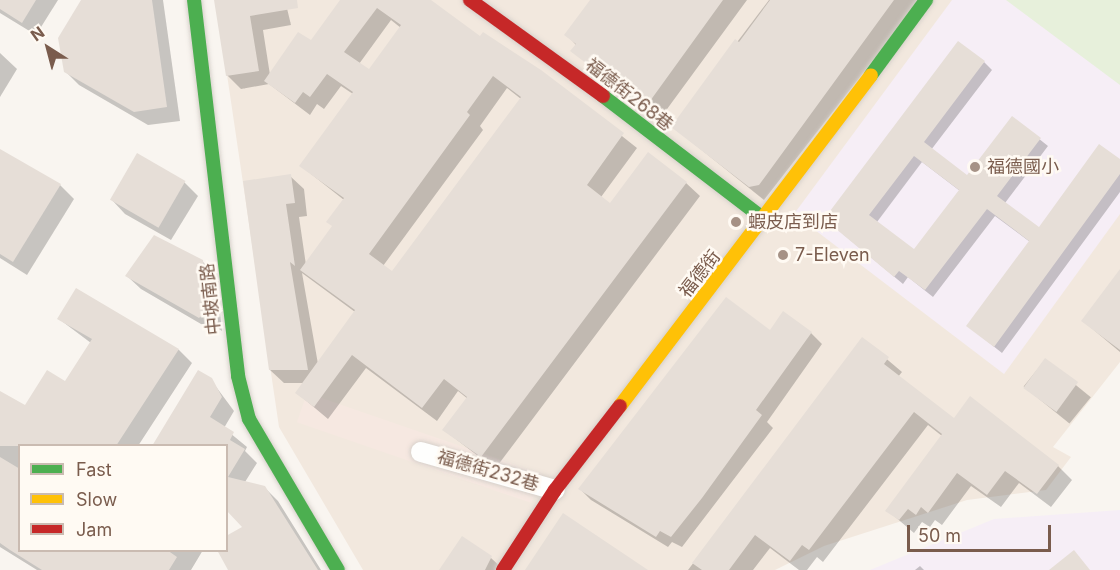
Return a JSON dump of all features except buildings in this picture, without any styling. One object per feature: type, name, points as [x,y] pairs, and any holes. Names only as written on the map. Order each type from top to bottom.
[{"type":"street","name":"中坡南路","points":[[194,0],[238,376],[249,419],[338,570]]},
{"type":"street","name":"福德街268巷","points":[[470,0],[538,47],[765,220]]},
{"type":"street","name":"福德街","points":[[503,570],[555,490],[765,220],[926,0]]},
{"type":"street","name":"福德街232巷","points":[[421,452],[555,490]]},
{"type":"shaded area","points":[[216,0],[1120,0],[1120,362],[1053,447],[1071,457],[1046,490],[967,500],[824,546],[775,570],[363,570],[279,427]]},
{"type":"shaded area","name":"福德國小","points":[[952,0],[1120,0],[1120,214],[1004,374],[794,214]]},
{"type":"shaded area","points":[[307,393],[541,474],[531,503],[297,422]]},
{"type":"shaded area","points":[[1120,510],[1120,570],[870,570],[994,519]]},
{"type":"green space","points":[[1006,0],[1120,0],[1120,85]]},
{"type":"traffic: fast","points":[[194,0],[238,376],[249,419],[338,570]]},
{"type":"traffic: fast","points":[[871,75],[926,0]]},
{"type":"traffic: fast","points":[[603,96],[765,220]]},
{"type":"traffic: slow","points":[[620,406],[871,75]]},
{"type":"traffic: jam","points":[[470,0],[603,96]]},
{"type":"traffic: jam","points":[[503,570],[555,490],[620,406]]},
{"type":"place","name":"福德國小","points":[[975,167]]},
{"type":"place","name":"蝦皮店到店","points":[[736,222]]},
{"type":"place","name":"7-Eleven","points":[[783,255]]}]
